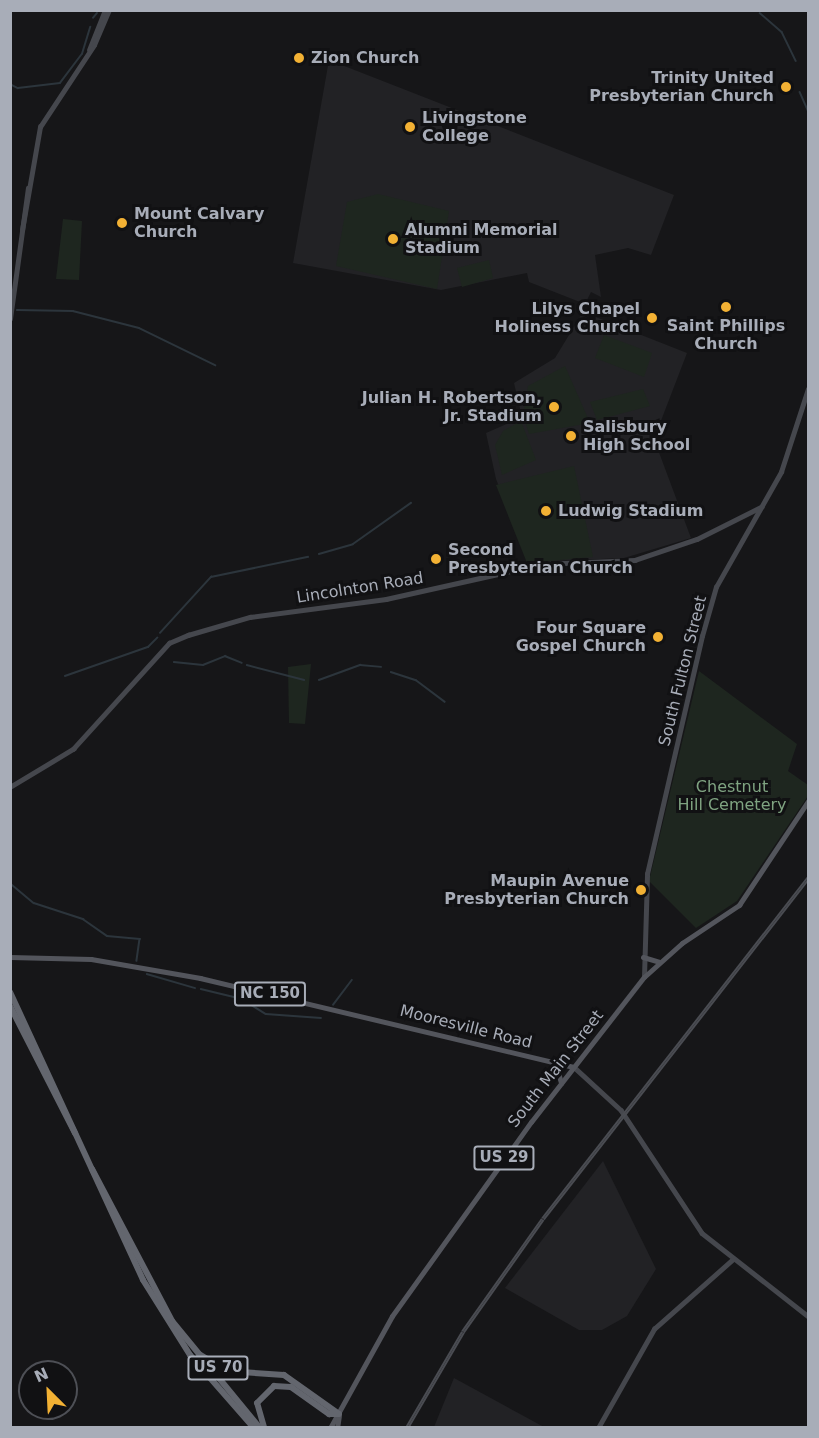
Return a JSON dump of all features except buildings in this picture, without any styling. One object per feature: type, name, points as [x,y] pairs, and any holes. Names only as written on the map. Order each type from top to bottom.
[{"type":"highway","name":"US 70","points":[[10,992],[91,1169],[158,1307],[210,1381],[254,1428]]},
{"type":"highway","name":"US 70","points":[[10,1006],[76,1134]]},
{"type":"highway","name":"US 70","points":[[91,1169],[138,1261],[211,1364],[227,1371],[284,1375],[339,1414]]},
{"type":"highway","points":[[138,1261],[190,1347],[262,1428]]},
{"type":"highway","points":[[262,1428],[257,1403],[274,1386],[291,1387],[329,1414],[339,1414]]},
{"type":"main road","name":"South Main Street","points":[[330,1428],[369,1352],[407,1293],[561,1083],[658,962],[739,905],[808,801]]},
{"type":"main road","name":"Mooresville Road","points":[[10,957],[91,959],[200,978],[574,1067]]},
{"type":"main road","points":[[643,957],[658,962]]},
{"type":"main road","points":[[553,1062],[561,1083]]},
{"type":"main road","name":"South Main Street","points":[[337,1428],[339,1414]]},
{"type":"street","points":[[10,319],[28,188],[40,127],[88,51],[107,10]]},
{"type":"street","name":"South Fulton Street","points":[[644,978],[647,874],[716,587],[781,472],[808,389]]},
{"type":"street","name":"Lincolnton Road","points":[[10,787],[73,749],[169,643],[188,634],[250,617],[386,599],[542,564],[635,560],[688,542],[761,507]]},
{"type":"street","name":"Mooresville Road","points":[[574,1067],[621,1110],[695,1224],[732,1259],[808,1316]]},
{"type":"street","points":[[598,1428],[654,1329],[732,1259]]},
{"type":"shaded area","name":"Livingstone College","points":[[329,60],[674,195],[651,255],[628,248],[595,255],[601,297],[591,292],[585,304],[529,282],[527,273],[441,290],[293,263]]},
{"type":"shaded area","name":"Salisbury High School","points":[[583,312],[687,353],[654,439],[691,538],[624,558],[529,562],[496,479],[486,433],[516,420],[521,413],[514,383],[555,358]]},
{"type":"shaded area","points":[[603,1161],[656,1269],[627,1316],[602,1330],[579,1330],[505,1288]]},
{"type":"shaded area","points":[[454,1378],[544,1427],[434,1427]]},
{"type":"green space","name":"Alumni Memorial Stadium","points":[[378,194],[449,211],[437,289],[336,266],[347,202]]},
{"type":"green space","points":[[63,219],[82,221],[79,280],[56,279]]},
{"type":"green space","points":[[489,260],[493,278],[462,287],[457,268]]},
{"type":"green space","points":[[604,335],[652,353],[644,377],[595,358]]},
{"type":"green space","name":"Julian H. Robertson, Jr. Stadium","points":[[565,366],[590,423],[529,434],[523,415],[528,386]]},
{"type":"green space","points":[[643,389],[650,406],[597,420],[590,402]]},
{"type":"green space","points":[[521,421],[536,460],[502,475],[495,445],[503,431]]},
{"type":"green space","name":"Ludwig Stadium","points":[[574,466],[593,557],[527,563],[496,485]]},
{"type":"green space","points":[[311,664],[305,724],[289,723],[288,667]]},
{"type":"green space","name":"Chestnut Hill Cemetery","points":[[699,671],[797,744],[788,771],[808,785],[808,796],[737,901],[696,928],[649,881]]},
{"type":"waterway","points":[[93,18],[97,13]]},
{"type":"waterway","points":[[760,13],[782,32],[796,61]]},
{"type":"waterway","points":[[10,84],[18,88],[60,83],[82,54],[90,27]]},
{"type":"waterway","points":[[800,92],[808,110]]},
{"type":"waterway","points":[[17,310],[73,311],[139,328],[215,365]]},
{"type":"waterway","points":[[319,554],[353,544],[411,503]]},
{"type":"waterway","points":[[160,633],[211,577],[308,557]]},
{"type":"waterway","points":[[65,676],[148,647],[157,638]]},
{"type":"waterway","points":[[174,662],[203,665],[225,656],[242,663]]},
{"type":"waterway","points":[[247,665],[304,680]]},
{"type":"waterway","points":[[319,680],[360,665],[381,667]]},
{"type":"waterway","points":[[391,672],[416,680],[445,702]]},
{"type":"waterway","points":[[10,883],[34,903],[83,919],[107,936],[140,939],[137,961]]},
{"type":"waterway","points":[[147,974],[195,988]]},
{"type":"waterway","points":[[333,1005],[352,980]]},
{"type":"waterway","points":[[201,989],[242,999],[266,1014],[321,1018]]},
{"type":"railway","points":[[407,1428],[463,1332],[543,1219],[808,878]]},
{"type":"place","name":"Zion Church","points":[[299,58]]},
{"type":"place","name":"Trinity United Presbyterian Church","points":[[786,87]]},
{"type":"place","name":"Livingstone College","points":[[410,127]]},
{"type":"place","name":"Mount Calvary Church","points":[[122,223]]},
{"type":"place","name":"Alumni Memorial Stadium","points":[[393,239]]},
{"type":"place","name":"Saint Phillips Church","points":[[726,307]]},
{"type":"place","name":"Lilys Chapel Holiness Church","points":[[652,318]]},
{"type":"place","name":"Julian H. Robertson, Jr. Stadium","points":[[554,407]]},
{"type":"place","name":"Salisbury High School","points":[[571,436]]},
{"type":"place","name":"Ludwig Stadium","points":[[546,511]]},
{"type":"place","name":"Second Presbyterian Church","points":[[436,559]]},
{"type":"place","name":"Four Square Gospel Church","points":[[658,637]]},
{"type":"place","name":"Maupin Avenue Presbyterian Church","points":[[641,890]]}]
